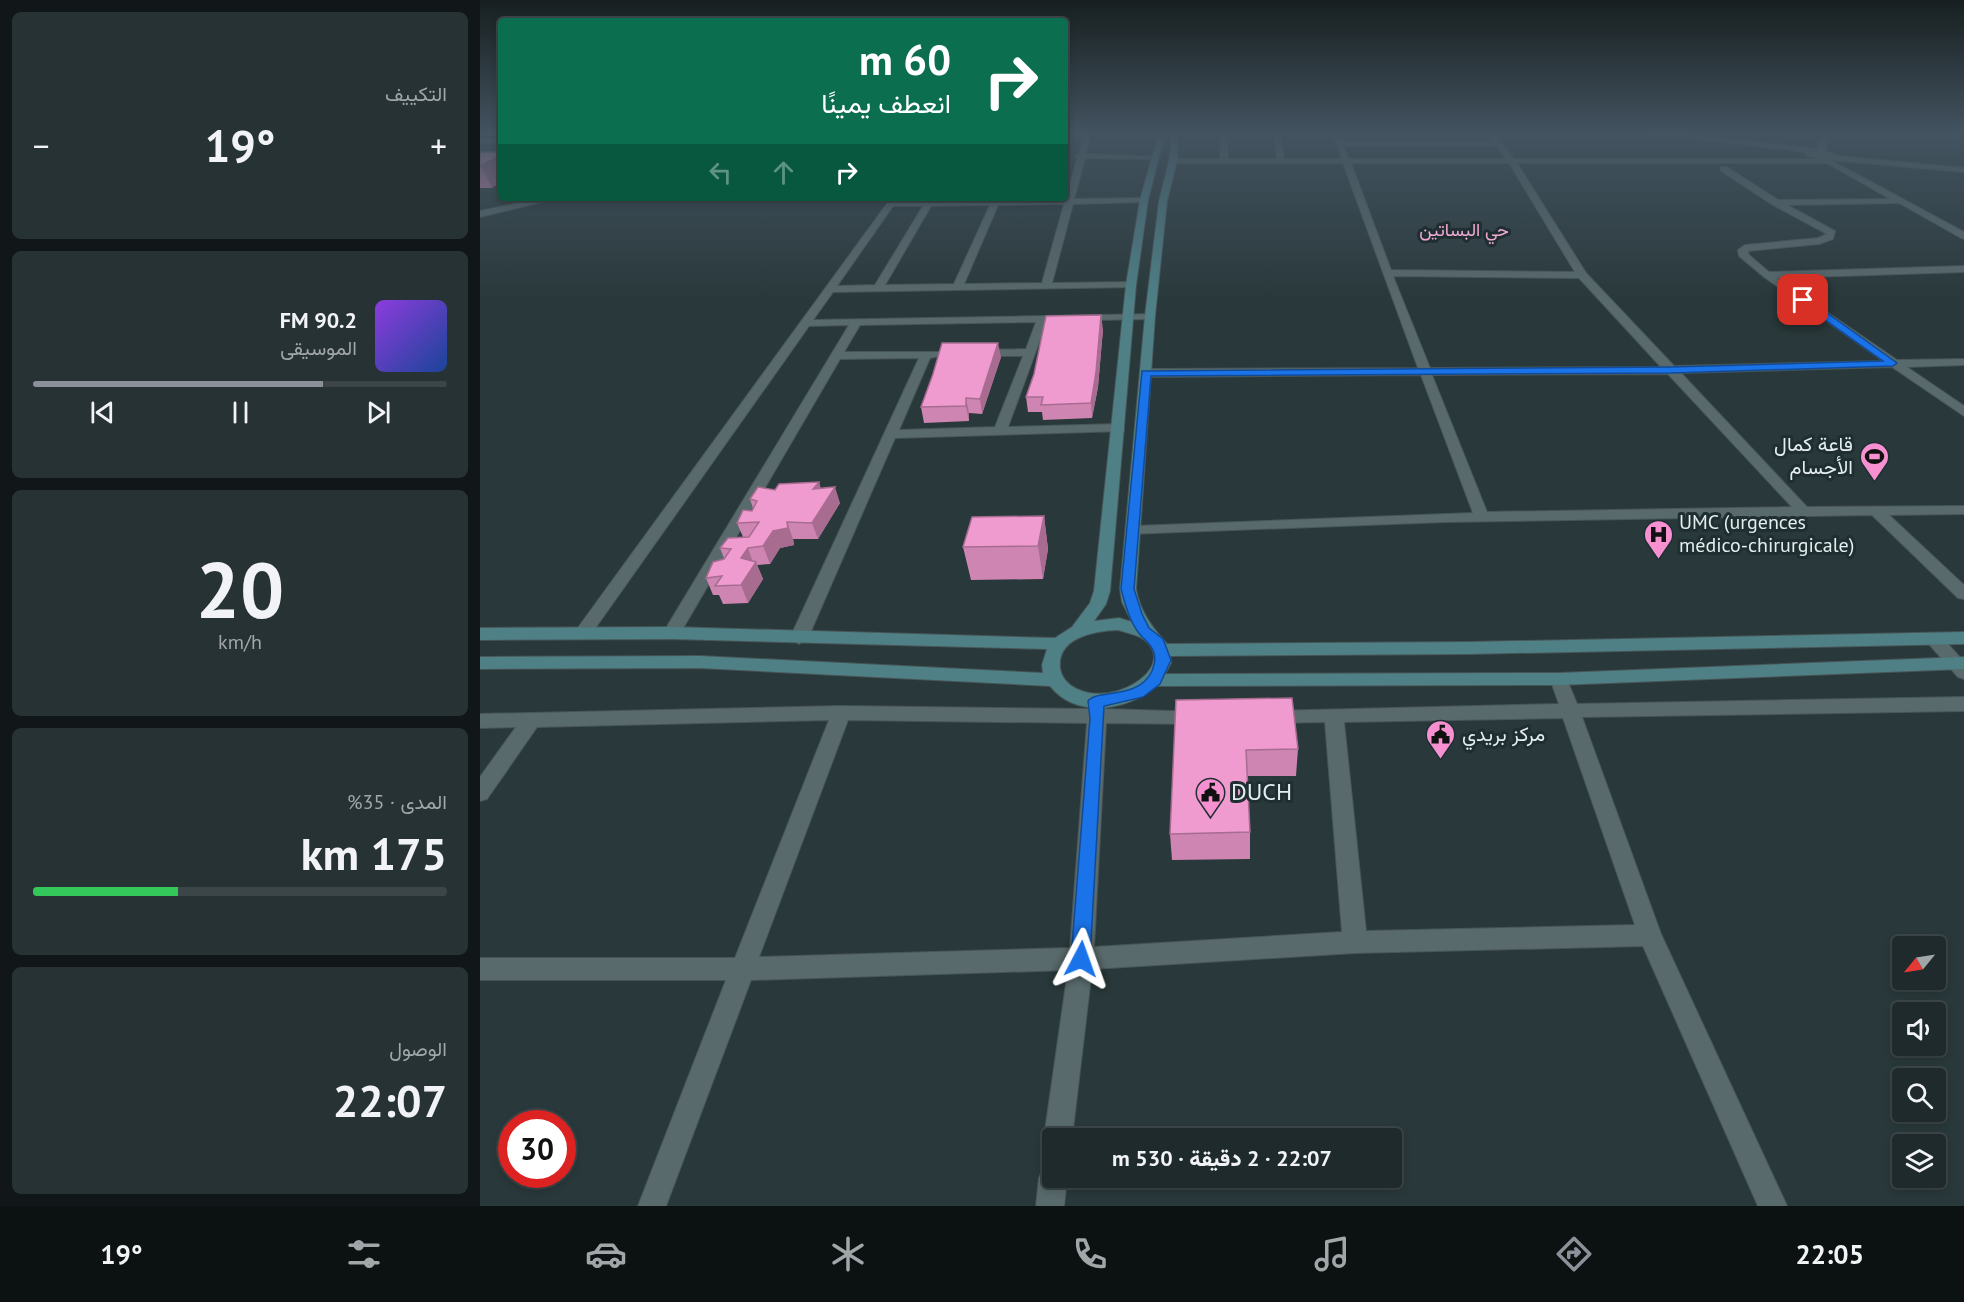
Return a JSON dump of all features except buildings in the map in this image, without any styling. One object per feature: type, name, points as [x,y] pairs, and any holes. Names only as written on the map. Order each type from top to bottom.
[{"type":"main road","points":[[1055,680],[1051,662],[1060,644],[1079,630],[1094,611],[1102,591],[1131,285],[1147,189]]},
{"type":"main road","points":[[480,663],[700,662],[1055,680],[1097,709],[1127,697],[1155,680],[1162,670],[1162,650],[1158,642],[1144,630],[1130,602],[1128,589],[1150,316],[1166,189]]},
{"type":"main road","points":[[1079,630],[1092,626],[1119,624],[1144,630]]},
{"type":"main road","points":[[480,634],[672,633],[1060,644]]},
{"type":"main road","points":[[1162,650],[1469,648],[1964,639]]},
{"type":"main road","points":[[1155,680],[1559,680],[1961,666]]},
{"type":"street","points":[[1069,189],[1068,200],[1144,200]]},
{"type":"street","points":[[1356,189],[1482,518]]},
{"type":"street","points":[[1529,189],[1582,275],[1802,510]]},
{"type":"street","points":[[1755,189],[1832,233],[1830,237],[1819,241],[1755,246],[1743,250],[1744,256],[1767,275],[1964,412]]},
{"type":"street","points":[[1880,189],[1964,236]]},
{"type":"street","points":[[480,214],[541,201]]},
{"type":"street","points":[[583,633],[893,201],[929,203],[996,201],[957,288]]},
{"type":"street","points":[[1046,286],[1068,201]]},
{"type":"street","points":[[1776,203],[1900,201]]},
{"type":"street","points":[[878,289],[929,203]]},
{"type":"street","points":[[1767,275],[1964,269]]},
{"type":"street","points":[[1387,273],[1582,275]]},
{"type":"street","points":[[831,289],[1131,285]]},
{"type":"street","points":[[807,323],[1150,316]]},
{"type":"street","points":[[1000,432],[1043,318]]},
{"type":"street","points":[[672,633],[856,322]]},
{"type":"street","points":[[835,356],[1030,352]]},
{"type":"street","points":[[800,638],[888,434],[926,354]]},
{"type":"street","points":[[1146,373],[1671,370],[1964,362]]},
{"type":"street","points":[[888,434],[1119,428]]},
{"type":"street","points":[[1134,531],[1261,523],[1802,510],[1964,510]]},
{"type":"street","points":[[1876,511],[1964,594]]},
{"type":"street","points":[[1934,639],[1961,666]]},
{"type":"street","points":[[1559,680],[1650,935],[1773,1206]]},
{"type":"street","points":[[1251,717],[1964,704]]},
{"type":"street","points":[[1059,1128],[1081,959],[1097,709]]},
{"type":"street","points":[[480,721],[1097,709],[1215,717]]},
{"type":"street","points":[[652,1206],[842,713]]},
{"type":"street","points":[[1334,716],[1355,942]]},
{"type":"street","points":[[480,793],[532,719]]},
{"type":"street","points":[[480,969],[745,969],[1081,959],[1355,942],[1650,935]]},
{"type":"street","points":[[1050,1206],[1052,1188]]},
{"type":"place","name":"قاعة كمال الأجسام","points":[[1874,482]]},
{"type":"place","name":"UMC (urgences médico-chirurgicale)","points":[[1658,560]]},
{"type":"place","name":"مركز بريدي","points":[[1441,760]]},
{"type":"place","name":"DUCH","points":[[1210,818]]},
{"type":"district","name":"حي البساتين","points":[[1464,230]]},
{"type":"route","points":[[1081,959],[1097,718],[1096,701],[1112,700],[1138,693],[1155,680],[1162,670],[1164,660],[1158,642],[1144,630],[1135,614],[1128,589],[1146,373],[1671,370],[1893,363],[1803,300]]}]
